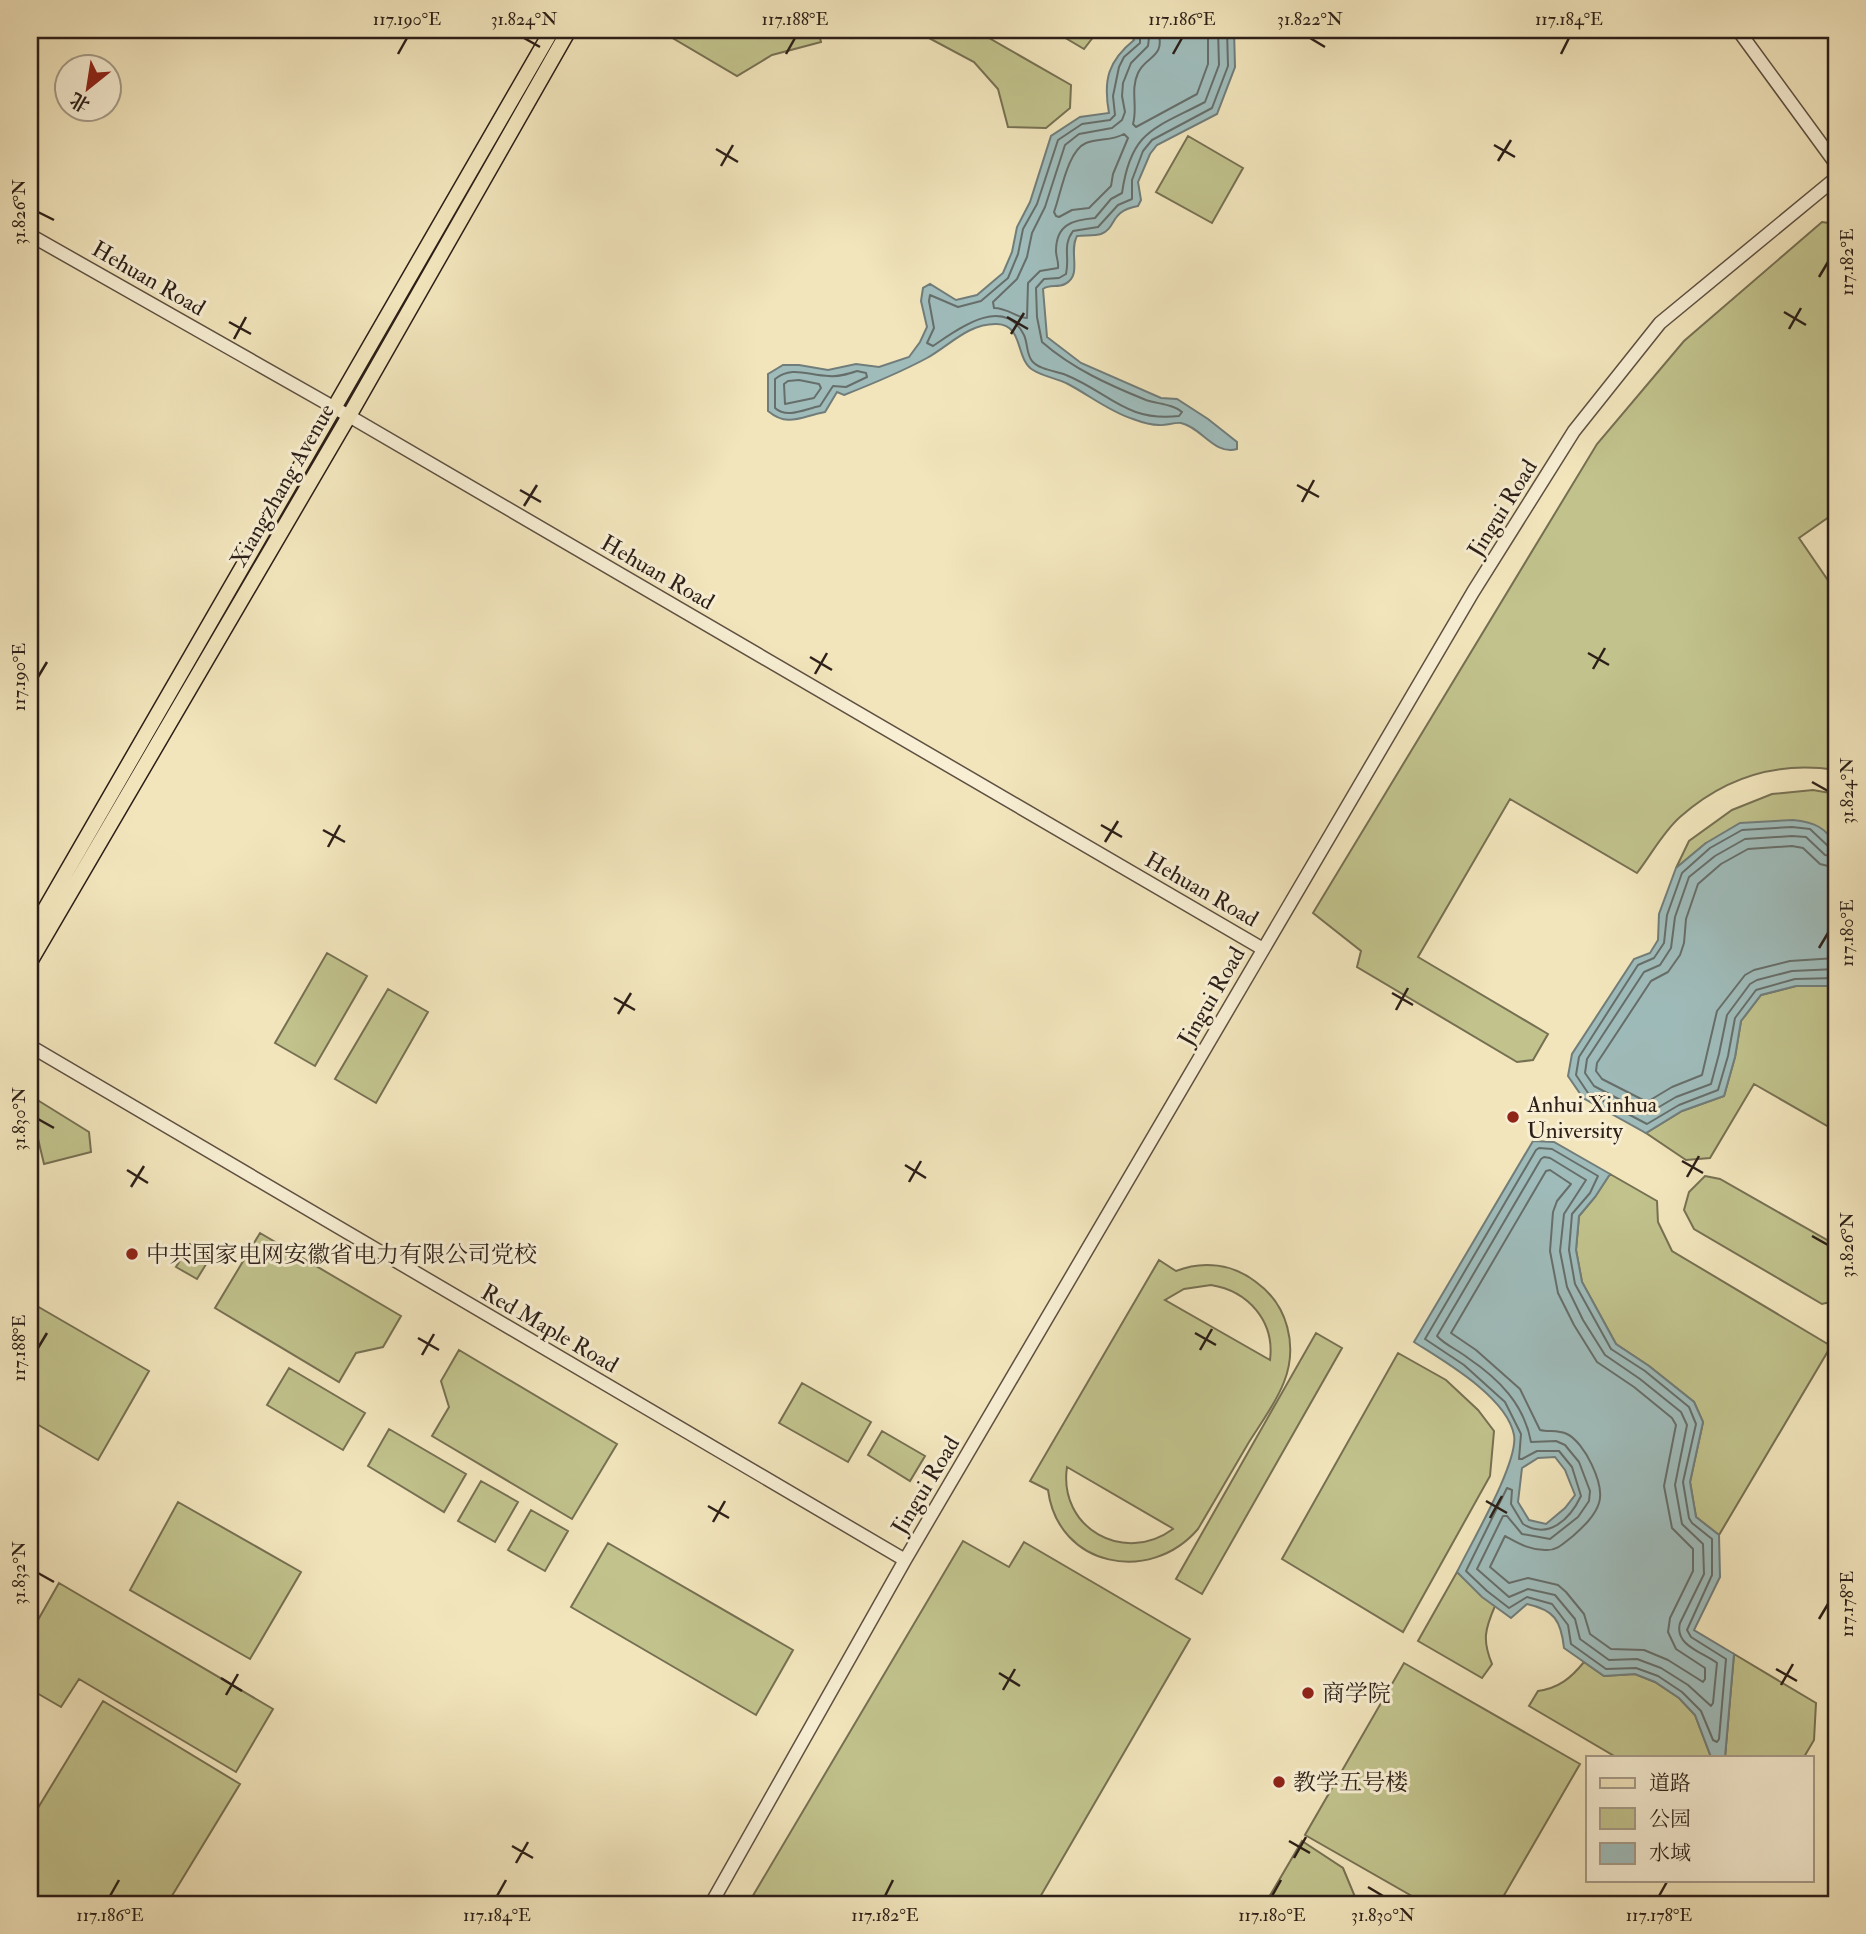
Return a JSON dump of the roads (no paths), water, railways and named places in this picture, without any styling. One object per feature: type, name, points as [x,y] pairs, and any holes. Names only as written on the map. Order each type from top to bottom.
[{"type":"main road","name":"Xiangzhang Avenue","points":[[30,935],[552,30]]},
{"type":"main road","name":"Xiangzhang Avenue","points":[[30,962],[349,416],[569,30]]},
{"type":"street","points":[[1738,30],[1836,164]]},
{"type":"street","name":"Jingui Road","points":[[711,1904],[905,1560],[1474,592],[1574,431],[1660,323],[1836,178]]},
{"type":"street","name":"Hehuan Road","points":[[30,234],[334,407],[1263,949]]},
{"type":"street","name":"Red Maple Road","points":[[30,1046],[905,1560]]},
{"type":"water","points":[[1127,30],[1234,30],[1235,67],[1217,114],[1157,145],[1150,154],[1138,182],[1141,200],[1138,206],[1118,215],[1101,234],[1077,236],[1074,269],[1070,280],[1062,285],[1043,289],[1047,337],[1081,363],[1161,398],[1177,399],[1237,442],[1237,449],[1229,450],[1215,445],[1181,423],[1153,424],[1124,416],[1068,384],[1033,370],[1027,365],[1016,336],[1006,326],[997,324],[977,327],[927,358],[876,382],[844,395],[837,392],[825,412],[789,420],[768,411],[768,374],[783,365],[828,370],[856,364],[879,367],[909,357],[927,327],[921,301],[923,288],[930,284],[956,300],[977,295],[1003,273],[1051,136],[1080,117],[1109,113],[1107,81],[1110,72],[1118,56],[1134,40]]},
{"type":"water","points":[[1793,820],[1807,822],[1824,830],[1836,847],[1836,983],[1830,986],[1796,986],[1761,995],[1741,1021],[1735,1057],[1724,1096],[1682,1111],[1646,1133],[1583,1098],[1568,1076],[1572,1054],[1634,959],[1650,953],[1658,940],[1659,914],[1676,868],[1706,843],[1740,823]]},
{"type":"water","points":[[1533,1141],[1554,1142],[1610,1174],[1579,1216],[1576,1250],[1582,1282],[1616,1344],[1694,1402],[1703,1422],[1690,1482],[1696,1517],[1719,1535],[1720,1577],[1694,1630],[1734,1654],[1725,1756],[1711,1756],[1695,1715],[1679,1698],[1655,1682],[1635,1674],[1604,1676],[1564,1648],[1561,1630],[1550,1613],[1527,1604],[1511,1618],[1482,1597],[1457,1572],[1502,1483],[1514,1448],[1514,1435],[1500,1407],[1457,1370],[1414,1342]],"holes":[[[1555,1457],[1565,1470],[1575,1495],[1565,1508],[1546,1524],[1529,1520],[1518,1502],[1522,1468],[1538,1458]]]},
{"type":"place","name":"Anhui Xinhua University","points":[[1513,1117]]},
{"type":"place","name":"中共国家电网安徽省电力有限公司党校","points":[[132,1254]]},
{"type":"place","name":"商学院","points":[[1308,1693]]},
{"type":"place","name":"教学五号楼","points":[[1279,1782]]}]
